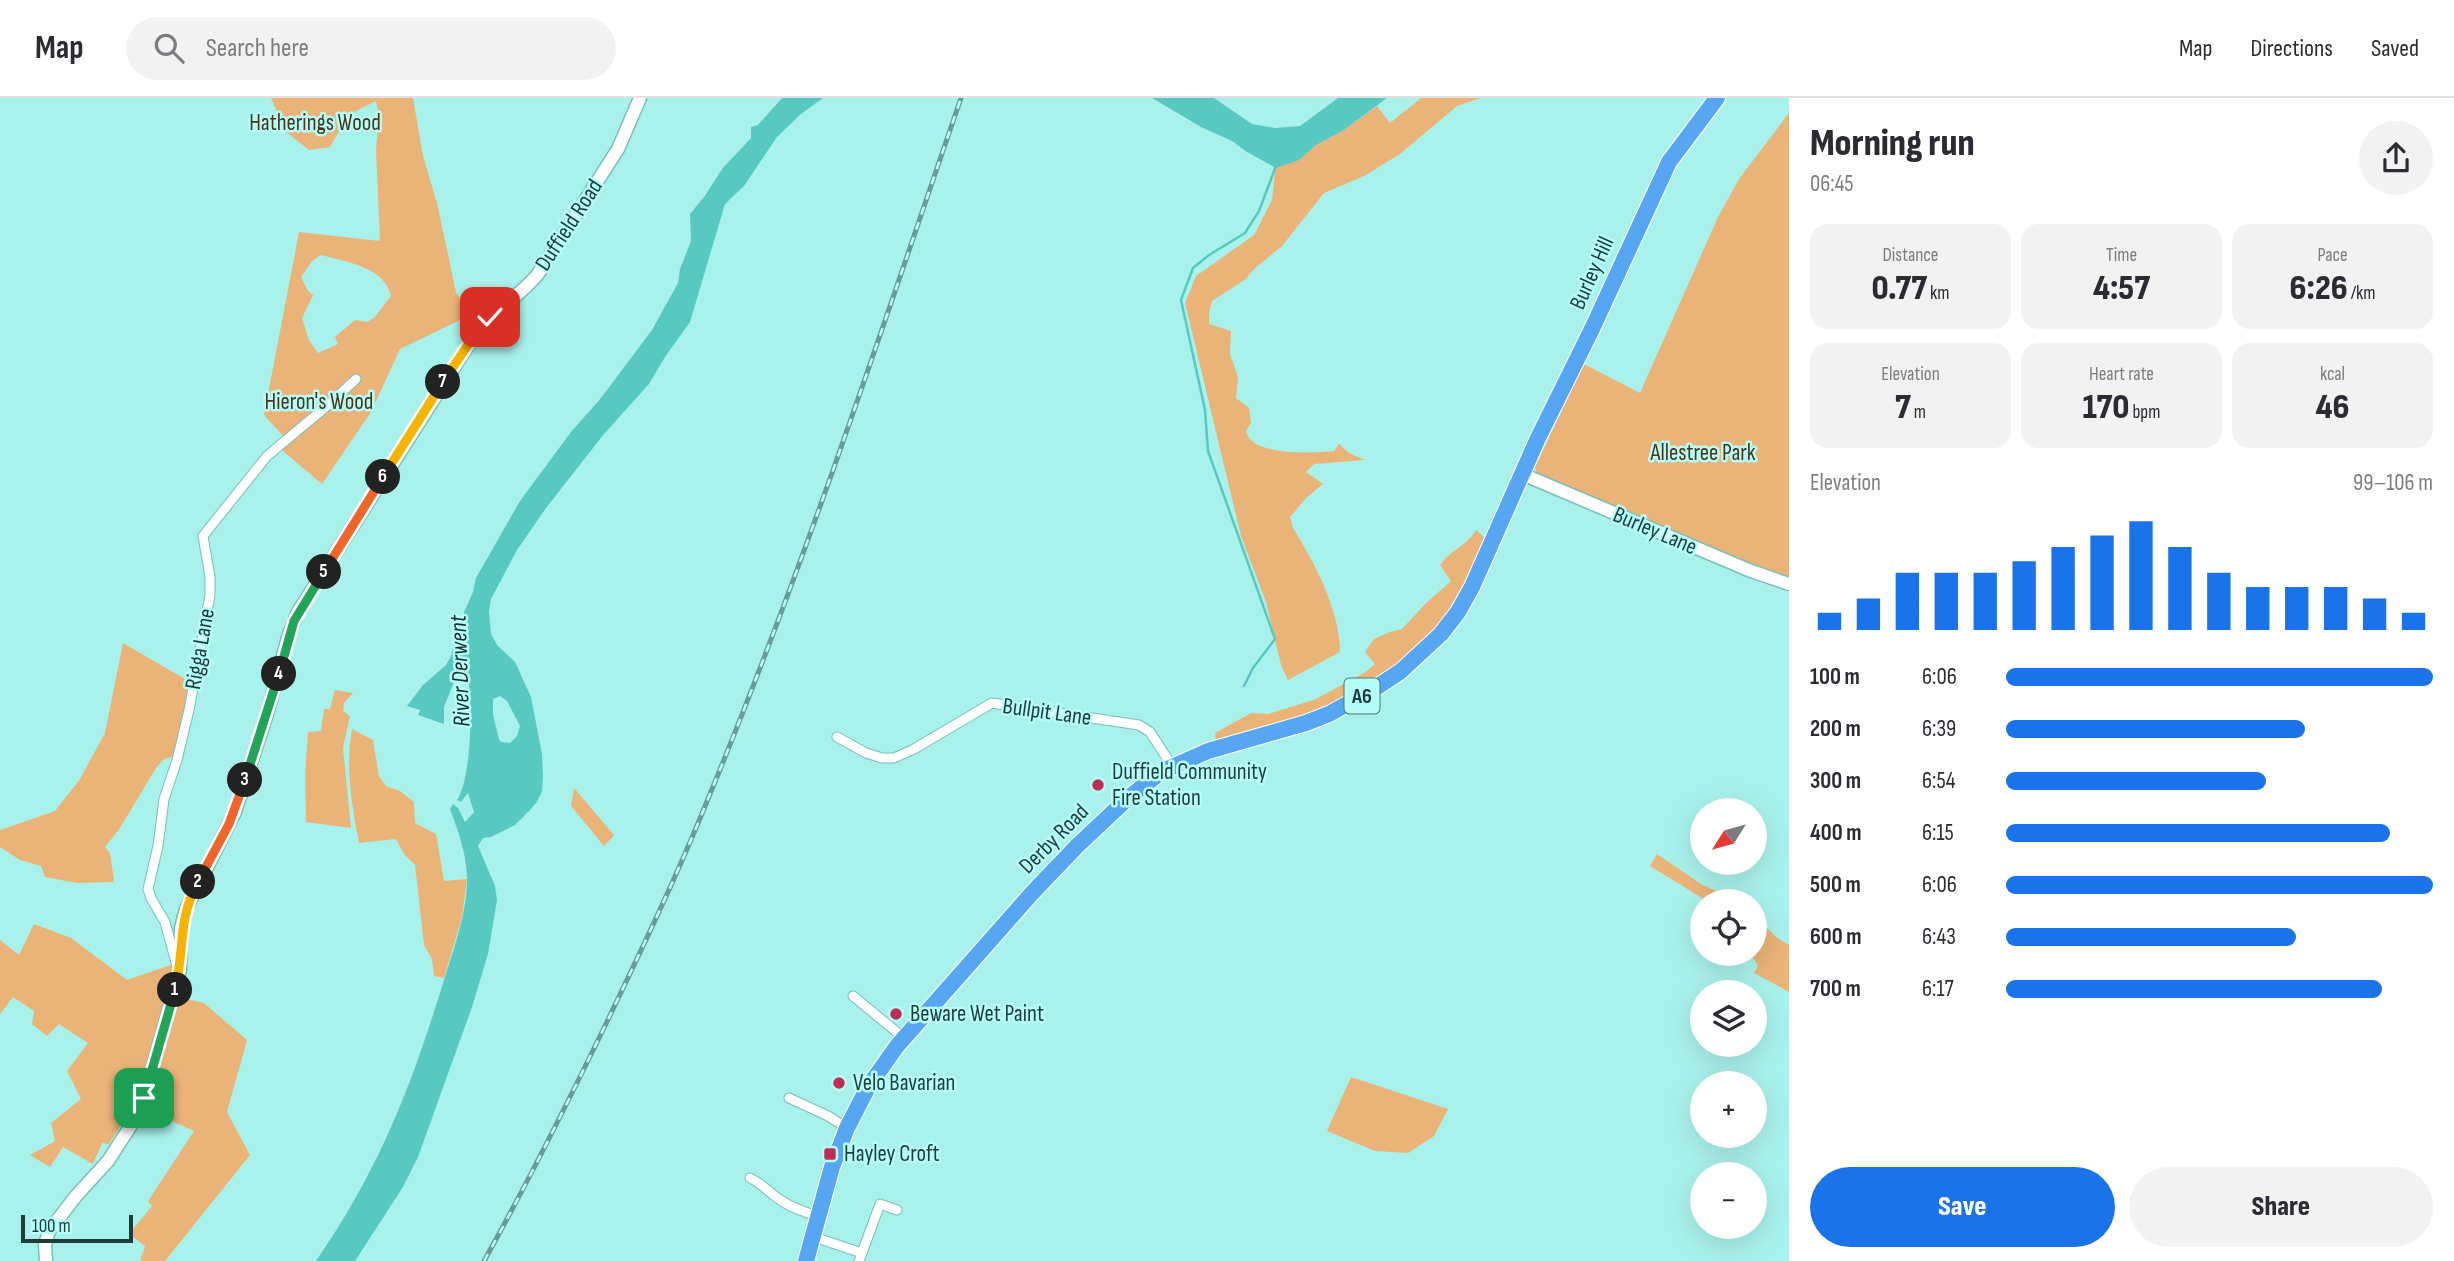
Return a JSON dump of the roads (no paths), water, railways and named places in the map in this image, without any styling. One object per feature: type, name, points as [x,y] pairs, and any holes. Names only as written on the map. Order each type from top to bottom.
[{"type":"highway","name":"Burley Hill","points":[[1522,474],[1669,162],[1717,98]]},
{"type":"highway","name":"Derby Road","points":[[806,1261],[831,1170],[847,1128],[868,1087],[904,1038],[1033,892],[1077,846],[1140,788],[1172,766],[1208,751],[1318,719],[1374,689],[1413,662],[1441,634],[1466,599],[1522,474]]},
{"type":"street","name":"Duffield Road","points":[[46,1261],[45,1245],[49,1231],[79,1192],[108,1161],[139,1108],[155,1066],[180,970],[181,928],[186,909],[235,812],[267,714],[289,634],[299,612],[485,321],[522,292],[538,274],[618,149],[640,98]]},
{"type":"street","name":"Rigga Lane","points":[[180,970],[165,922],[148,889],[158,846],[164,799],[177,760],[191,700],[210,594],[203,536],[267,456],[356,379]]},
{"type":"street","name":"Burley Lane","points":[[1522,474],[1751,571],[1789,584]]},
{"type":"street","name":"Bullpit Lane","points":[[837,737],[866,753],[882,758],[894,758],[992,703],[1139,724],[1150,733],[1172,766]]},
{"type":"street","points":[[853,996],[904,1038]]},
{"type":"street","points":[[789,1098],[847,1128]]},
{"type":"street","points":[[750,1178],[762,1184],[786,1204],[819,1217]]},
{"type":"street","points":[[814,1237],[860,1257],[880,1204],[897,1210]]},
{"type":"water","points":[[782,98],[823,98],[777,137],[744,186],[725,204],[690,322],[649,384],[604,434],[546,508],[517,550],[491,599],[491,634],[497,645],[515,662],[531,697],[542,754],[542,791],[537,802],[515,825],[483,838],[478,846],[495,886],[497,900],[488,954],[472,1007],[418,1157],[403,1187],[355,1261],[316,1261],[358,1193],[392,1126],[432,1018],[463,915],[467,889],[465,858],[450,809],[453,804],[458,808],[465,822],[474,812],[468,793],[461,802],[457,800],[469,752],[469,688],[464,657],[444,707],[444,724],[418,715],[420,710],[407,706],[423,685],[446,665],[451,656],[476,578],[520,501],[652,330],[678,283],[680,269],[691,241],[690,214],[722,169],[751,138],[751,127],[758,125]],"holes":[[[500,696],[507,701],[520,726],[517,736],[510,743],[501,742],[499,739],[493,715],[493,699]]]},
{"type":"water","points":[[1152,98],[1214,98],[1252,124],[1275,128],[1300,126],[1338,98],[1387,98],[1344,130],[1316,145],[1299,160],[1276,168]]},
{"type":"waterway","points":[[1244,686],[1253,668],[1275,639],[1208,451],[1205,410],[1181,300],[1193,268],[1245,233],[1259,211],[1276,166]]},
{"type":"railway","points":[[484,1261],[589,1059],[698,824],[810,535],[961,98]]},
{"type":"place","name":"Duffield Community Fire Station","points":[[1098,785]]},
{"type":"place","name":"Beware Wet Paint","points":[[896,1014]]},
{"type":"place","name":"Velo Bavarian","points":[[839,1083]]},
{"type":"place","name":"Hayley Croft","points":[[830,1154]]},
{"type":"park label","name":"Hatherings Wood","points":[[315,123]]},
{"type":"park label","name":"Hieron's Wood","points":[[319,402]]},
{"type":"park label","name":"Allestree Park","points":[[1703,453]]},
{"type":"water label","name":"River Derwent","points":[[460,671]]}]
